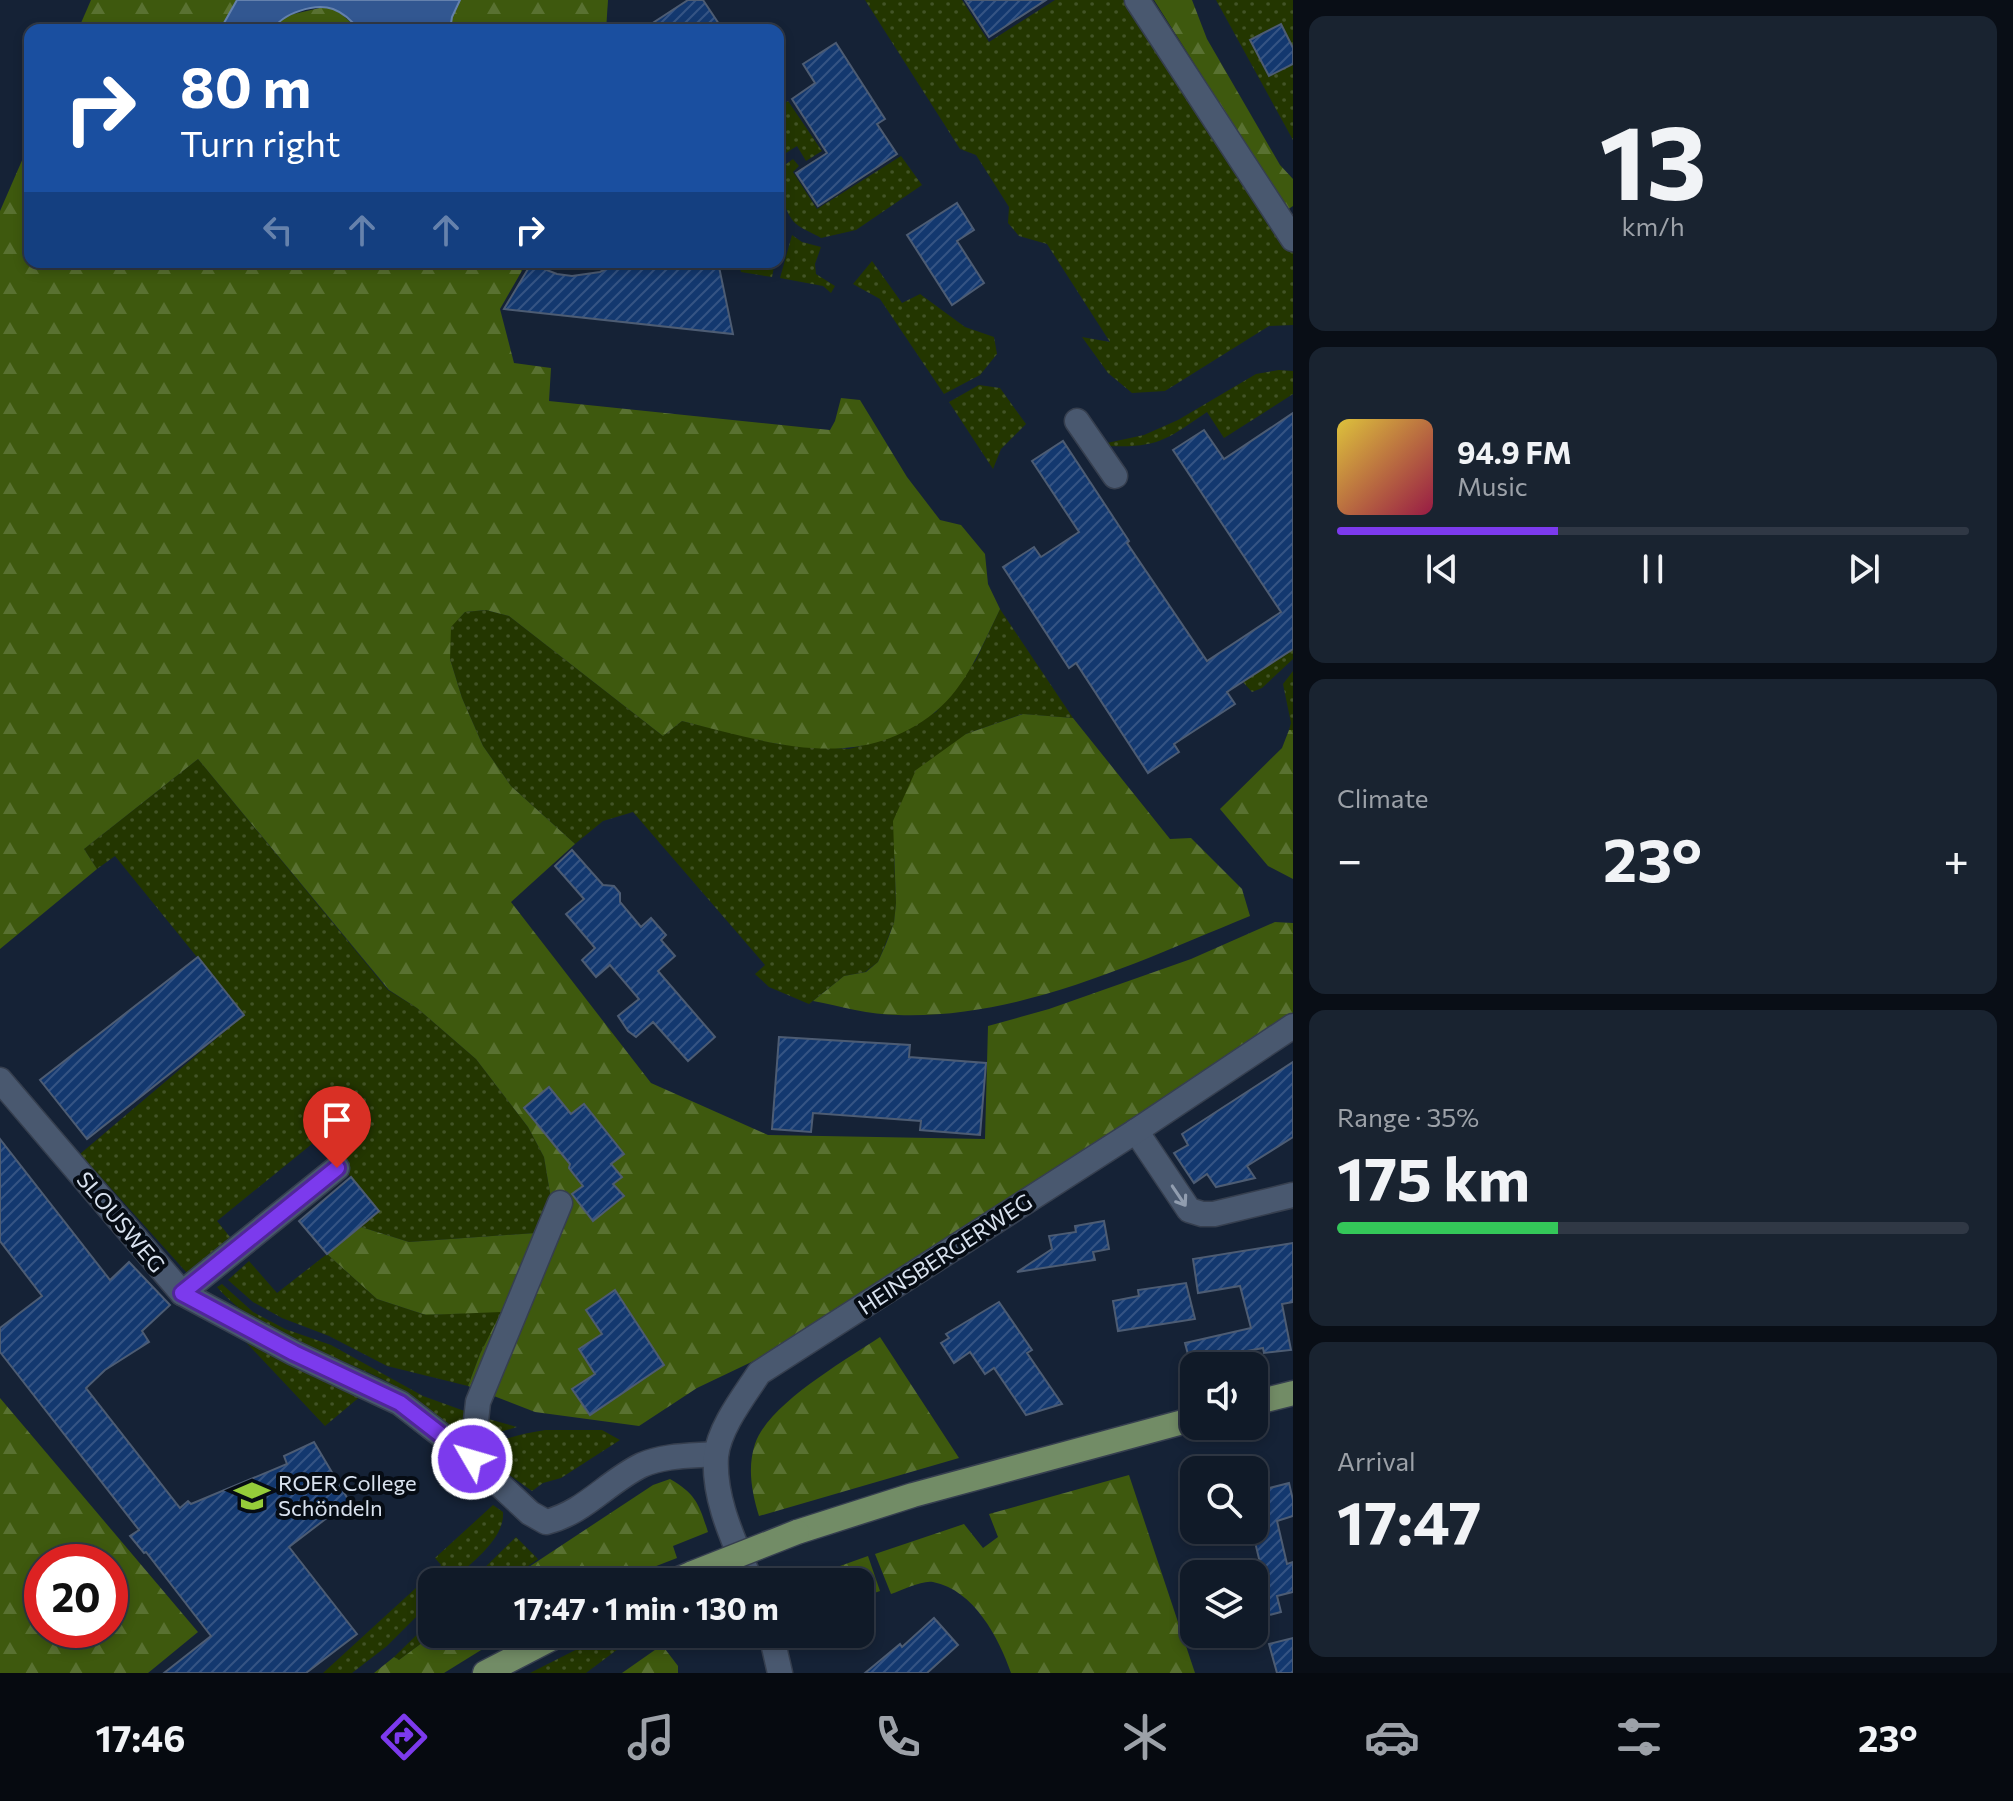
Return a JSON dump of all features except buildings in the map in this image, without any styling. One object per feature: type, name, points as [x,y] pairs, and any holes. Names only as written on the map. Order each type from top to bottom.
[{"type":"main road","points":[[1268,1399],[1293,1393]]},
{"type":"main road","points":[[706,1568],[797,1532],[927,1491],[1180,1423]]},
{"type":"main road","points":[[485,1673],[533,1648]]},
{"type":"street","points":[[1137,0],[1293,239]]},
{"type":"street","points":[[1077,421],[1115,476]]},
{"type":"street","name":"HEINSBERGERWEG","points":[[746,1568],[721,1505],[716,1454],[731,1414],[759,1373],[1136,1131],[1293,1026]]},
{"type":"street","name":"SLOUSWEG","points":[[0,1080],[182,1293],[294,1353],[400,1403],[546,1522],[566,1517],[643,1465],[677,1456],[716,1454]]},
{"type":"street","points":[[1136,1131],[1189,1210],[1214,1214],[1293,1195]]},
{"type":"street","points":[[182,1293],[337,1168]]},
{"type":"street","points":[[472,1459],[478,1402],[560,1203]]},
{"type":"street","points":[[774,1648],[780,1673]]},
{"type":"green space","points":[[91,0],[237,0],[223,24],[81,24]]},
{"type":"green space","points":[[460,0],[608,0],[606,24],[451,24]]},
{"type":"green space","points":[[865,0],[962,0],[989,42],[1055,0],[1129,0],[1293,253],[1293,325],[1269,326],[1165,391],[1132,393],[1108,373],[1082,337],[1110,342],[1047,244],[1019,236],[1008,223],[1009,207],[976,155],[960,149]]},
{"type":"green space","points":[[1154,0],[1192,0],[1207,39],[1280,165],[1293,179],[1293,206],[1287,210]]},
{"type":"green space","points":[[1216,0],[1293,0],[1293,140]]},
{"type":"green space","points":[[324,7],[337,10],[352,24],[279,24],[285,16]]},
{"type":"green space","points":[[788,101],[822,151],[806,161],[797,146],[784,154],[784,103]]},
{"type":"green space","points":[[24,156],[24,268],[524,268],[500,309],[514,363],[551,368],[549,401],[830,430],[841,398],[860,400],[907,477],[940,520],[961,525],[985,554],[988,584],[1000,609],[973,664],[956,690],[935,712],[905,731],[875,743],[843,748],[779,744],[682,721],[663,736],[509,616],[486,610],[465,612],[451,627],[450,659],[462,698],[483,746],[511,786],[575,844],[511,902],[651,1083],[768,1135],[985,1139],[988,1026],[1049,1009],[1191,959],[1275,922],[1293,923],[1293,1018],[762,1357],[697,1388],[639,1426],[535,1412],[468,1386],[501,1312],[426,1315],[377,1299],[327,1254],[361,1227],[409,1242],[536,1233],[551,1199],[544,1157],[528,1127],[476,1059],[417,1008],[389,990],[198,759],[84,849],[97,869],[0,949],[0,211]]},
{"type":"green space","points":[[901,156],[922,185],[856,230],[821,238],[793,221],[784,202],[784,166],[793,159],[799,166],[793,172],[817,209]]},
{"type":"green space","points":[[792,235],[802,242],[821,247],[815,264],[816,274],[835,286],[831,293],[823,286],[780,278]]},
{"type":"green space","points":[[872,261],[902,303],[920,294],[965,327],[994,337],[997,354],[980,375],[944,394],[880,299],[853,284]]},
{"type":"green space","points":[[740,268],[774,268],[772,277],[741,272]]},
{"type":"green space","points":[[1293,371],[1293,394],[1224,438],[1207,412],[1162,440],[1126,446],[1109,446],[1107,443],[1144,435],[1178,420],[1256,374]]},
{"type":"green space","points":[[979,385],[1000,388],[1026,424],[1001,449],[993,469],[949,402]]},
{"type":"green space","points":[[1000,609],[1073,718],[1022,714],[966,734],[894,856],[894,923],[878,962],[865,972],[844,976],[809,1004],[769,987],[755,974],[765,965],[633,812],[603,821],[575,844],[511,786],[483,746],[462,698],[450,659],[450,627],[465,612],[486,610],[509,616],[663,736],[682,721],[778,744],[849,749],[885,739],[936,712],[976,660]]},
{"type":"green space","points":[[1293,649],[1293,659],[1262,688],[1252,692],[1243,682]]},
{"type":"green space","points":[[1293,671],[1293,730],[1289,730],[1291,723],[1283,684]]},
{"type":"green space","points":[[1023,714],[1073,718],[1170,839],[1191,838],[1242,889],[1250,916],[1078,984],[989,1008],[944,1014],[887,1015],[813,1001],[844,976],[866,972],[878,962],[894,923],[893,821],[916,770],[966,734]]},
{"type":"green space","points":[[1289,730],[1293,730],[1293,879],[1268,866],[1220,809],[1282,748]]},
{"type":"green space","points":[[198,759],[388,990],[417,1008],[476,1059],[528,1127],[544,1157],[551,1199],[536,1233],[409,1242],[361,1227],[379,1210],[318,1139],[217,1221],[230,1237],[187,1273],[80,1154],[244,1015],[115,856],[97,869],[84,849]]},
{"type":"green space","points":[[327,1254],[377,1299],[426,1315],[502,1311],[468,1386],[387,1366],[329,1336],[282,1318],[253,1302],[228,1280],[249,1261],[277,1293]]},
{"type":"green space","points":[[222,1284],[253,1312],[285,1329],[331,1345],[423,1396],[470,1413],[458,1432],[397,1387],[297,1342],[253,1318],[217,1287]]},
{"type":"green space","points":[[240,1336],[274,1357],[318,1372],[362,1395],[325,1426]]},
{"type":"green space","points":[[880,1337],[959,1458],[759,1516],[751,1462],[763,1429],[775,1414],[810,1384]]},
{"type":"green space","points":[[0,1398],[124,1544],[24,1544],[24,1648],[128,1648],[128,1549],[198,1632],[148,1673],[0,1673]]},
{"type":"green space","points":[[481,1417],[517,1427],[477,1439]]},
{"type":"green space","points":[[545,1430],[602,1430],[620,1440],[561,1478],[543,1483],[532,1491],[477,1452],[510,1438]]},
{"type":"green space","points":[[1129,1475],[1180,1628],[1180,1648],[1187,1648],[1195,1673],[1011,1673],[992,1631],[973,1605],[961,1595],[933,1582],[891,1594],[875,1554],[964,1524],[983,1548],[998,1537],[989,1514]]},
{"type":"green space","points":[[670,1479],[686,1490],[702,1514],[708,1532],[673,1546],[677,1558],[651,1568],[527,1568],[653,1485]]},
{"type":"green space","points":[[493,1505],[503,1512],[502,1522],[492,1542],[466,1568],[438,1568],[441,1565],[435,1558]]},
{"type":"green space","points":[[516,1537],[538,1559],[525,1568],[484,1568]]},
{"type":"green space","points":[[868,1556],[872,1568],[834,1568]]},
{"type":"green space","points":[[874,1574],[880,1591],[874,1593]]},
{"type":"green space","points":[[418,1586],[418,1615],[387,1646],[352,1673],[323,1673]]},
{"type":"green space","points":[[418,1634],[418,1646],[399,1660],[394,1657]]},
{"type":"green space","points":[[418,1646],[484,1648],[444,1673],[374,1673],[394,1657],[399,1660]]},
{"type":"green space","points":[[579,1648],[619,1648],[586,1673],[530,1673]]},
{"type":"green space","points":[[658,1648],[664,1648],[678,1666],[678,1673],[622,1673]]},
{"type":"water","points":[[237,0],[460,0],[451,24],[354,24],[333,9],[317,7],[291,14],[277,24],[223,24]]},
{"type":"place","name":"ROER College Schöndeln","points":[[252,1496]]},
{"type":"route","points":[[337,1168],[182,1293],[294,1353],[400,1403],[472,1459]]}]
